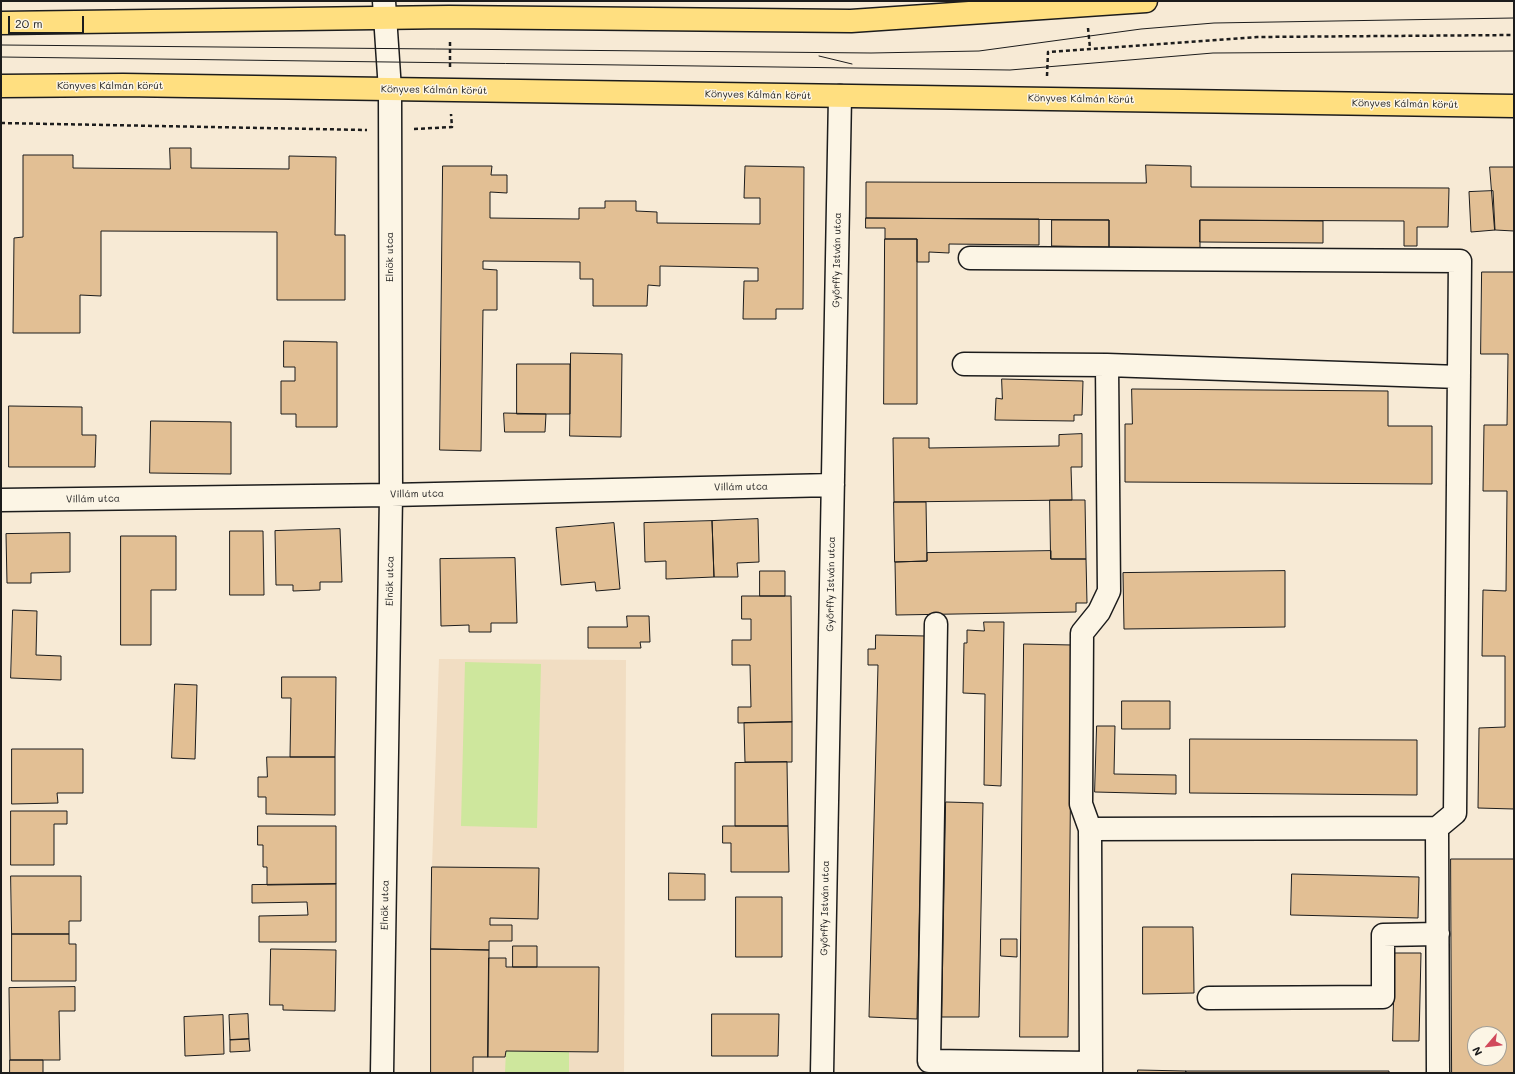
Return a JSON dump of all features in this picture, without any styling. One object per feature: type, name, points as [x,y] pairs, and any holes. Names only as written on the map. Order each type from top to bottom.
[{"type":"main road","points":[[1,22],[385,10],[449,17],[851,21],[1146,1]]},
{"type":"main road","name":"Könyves Kálmán körút","points":[[1,86],[123,85],[1514,106]]},
{"type":"street","name":"Elnök utca","points":[[382,1073],[391,495],[390,90],[385,10]]},
{"type":"street","name":"Győrffy István utca","points":[[822,1073],[840,96]]},
{"type":"street","points":[[970,258],[1460,261],[1455,813],[1437,828],[1090,829]]},
{"type":"street","points":[[964,364],[1107,365],[1459,376]]},
{"type":"street","points":[[936,624],[928,1061],[1091,1068],[1090,829],[1081,804],[1082,633],[1099,612],[1110,591],[1107,365]]},
{"type":"street","name":"Villám utca","points":[[1,500],[391,495],[833,485]]},
{"type":"street","points":[[1437,828],[1438,1073]]},
{"type":"street","points":[[1209,998],[1383,997],[1383,934],[1438,934]]},
{"type":"path","points":[[1048,52],[1257,37],[1513,35]]},
{"type":"path","points":[[1,123],[213,128]]},
{"type":"shaded area","points":[[439,659],[626,660],[624,1073],[431,1073],[432,867]]},
{"type":"green space","points":[[465,662],[541,664],[537,828],[461,826]]},
{"type":"green space","points":[[506,1051],[569,1052],[569,1073],[505,1073]]},
{"type":"building","points":[[170,148],[191,148],[191,168],[289,169],[289,156],[336,157],[335,235],[345,235],[345,300],[277,300],[277,232],[101,231],[101,296],[80,295],[80,333],[13,333],[14,238],[23,237],[23,155],[73,155],[73,168],[170,169]]},
{"type":"building","points":[[1146,165],[1191,166],[1191,187],[1449,188],[1448,227],[1417,227],[1417,246],[1404,246],[1404,221],[1200,220],[1200,248],[1109,247],[1109,220],[866,218],[866,182],[1146,183]]},
{"type":"building","points":[[443,166],[492,166],[491,175],[507,175],[507,193],[490,192],[490,218],[579,219],[579,208],[605,208],[605,201],[636,201],[636,211],[657,212],[657,223],[760,224],[760,198],[744,198],[745,166],[804,167],[803,309],[776,309],[776,319],[743,319],[744,281],[758,281],[758,268],[660,266],[660,286],[648,285],[647,306],[593,306],[593,279],[580,279],[580,262],[483,261],[483,269],[497,270],[497,310],[483,310],[481,451],[440,450]]},
{"type":"building","points":[[1490,167],[1514,167],[1514,231],[1495,230]]},
{"type":"building","points":[[1493,191],[1495,230],[1471,232],[1469,192]]},
{"type":"building","points":[[866,218],[1039,219],[1039,245],[949,244],[949,253],[929,252],[929,262],[917,262],[917,239],[885,239],[885,228],[866,228]]},
{"type":"building","points":[[1052,220],[1109,220],[1109,247],[1052,246]]},
{"type":"building","points":[[1200,220],[1323,221],[1323,243],[1200,242]]},
{"type":"building","points":[[885,239],[917,239],[917,404],[884,404]]},
{"type":"building","points":[[1482,272],[1514,272],[1514,809],[1478,808],[1479,728],[1505,727],[1505,656],[1482,656],[1483,590],[1506,591],[1507,491],[1483,491],[1484,425],[1507,425],[1508,354],[1481,354]]},
{"type":"building","points":[[284,341],[337,342],[337,427],[296,427],[296,414],[281,414],[281,381],[295,381],[295,367],[284,367]]},
{"type":"building","points":[[571,353],[622,354],[621,437],[570,436]]},
{"type":"building","points":[[517,364],[570,364],[570,414],[517,414]]},
{"type":"building","points":[[1002,379],[1083,381],[1082,415],[1074,415],[1074,421],[995,420],[996,398],[1002,399]]},
{"type":"building","points":[[1132,389],[1388,391],[1388,426],[1432,426],[1432,484],[1125,482],[1125,424],[1132,424]]},
{"type":"building","points":[[9,406],[82,407],[82,435],[96,435],[95,467],[9,467]]},
{"type":"building","points":[[504,413],[546,414],[545,432],[505,432]]},
{"type":"building","points":[[151,421],[231,422],[231,474],[150,473]]},
{"type":"building","points":[[1082,434],[1082,467],[1071,467],[1072,500],[894,502],[893,438],[929,438],[929,448],[1059,446],[1059,435]]},
{"type":"building","points":[[1050,500],[1085,500],[1086,559],[1051,559]]},
{"type":"building","points":[[894,502],[926,502],[927,561],[895,562]]},
{"type":"building","points":[[758,519],[759,562],[737,563],[738,577],[714,577],[712,521]]},
{"type":"building","points":[[712,521],[714,577],[666,579],[666,561],[645,562],[644,523]]},
{"type":"building","points":[[614,523],[620,589],[596,591],[595,582],[561,585],[556,528]]},
{"type":"building","points":[[340,529],[342,582],[320,582],[320,590],[293,591],[293,585],[276,585],[275,531]]},
{"type":"building","points":[[230,531],[263,531],[264,595],[230,595]]},
{"type":"building","points":[[70,533],[70,572],[31,573],[31,583],[7,583],[6,534]]},
{"type":"building","points":[[121,536],[176,536],[176,590],[151,590],[151,645],[121,645]]},
{"type":"building","points":[[1051,551],[1051,559],[1086,559],[1087,603],[1076,603],[1076,612],[896,615],[895,562],[927,561],[927,553]]},
{"type":"building","points":[[515,558],[517,623],[491,623],[491,632],[469,632],[469,625],[441,626],[440,559]]},
{"type":"building","points":[[760,571],[785,571],[785,596],[760,596]]},
{"type":"building","points":[[1285,571],[1285,627],[1124,629],[1123,573]]},
{"type":"building","points":[[742,596],[791,596],[792,722],[738,723],[738,707],[751,707],[750,665],[732,665],[732,640],[751,640],[751,619],[742,619]]},
{"type":"building","points":[[13,610],[37,611],[36,655],[61,656],[61,680],[11,678]]},
{"type":"building","points":[[627,616],[649,616],[650,642],[640,642],[641,648],[588,648],[588,627],[627,627]]},
{"type":"building","points":[[984,622],[1004,622],[1001,786],[984,785],[985,694],[963,693],[964,643],[967,643],[967,630],[984,631]]},
{"type":"building","points":[[876,635],[926,636],[917,1019],[869,1017],[878,665],[868,665],[868,649],[875,649]]},
{"type":"building","points":[[1024,644],[1072,645],[1068,1037],[1020,1037]]},
{"type":"building","points":[[282,677],[336,677],[335,757],[290,757],[291,698],[282,698]]},
{"type":"building","points":[[175,684],[197,685],[195,759],[172,758]]},
{"type":"building","points":[[1122,701],[1170,701],[1170,729],[1122,729]]},
{"type":"building","points":[[792,722],[792,762],[745,762],[744,723]]},
{"type":"building","points":[[1097,726],[1115,726],[1114,774],[1176,775],[1176,794],[1095,792]]},
{"type":"building","points":[[1190,739],[1417,740],[1417,795],[1190,793]]},
{"type":"building","points":[[12,749],[83,749],[83,793],[57,793],[58,803],[12,804]]},
{"type":"building","points":[[267,757],[335,757],[335,815],[266,814],[266,797],[258,797],[258,777],[267,777]]},
{"type":"building","points":[[787,762],[788,826],[735,826],[735,763]]},
{"type":"building","points":[[946,802],[983,803],[979,1017],[942,1017]]},
{"type":"building","points":[[11,811],[67,811],[67,824],[54,824],[54,865],[11,865]]},
{"type":"building","points":[[258,826],[336,826],[336,884],[267,885],[267,867],[263,867],[263,845],[258,845]]},
{"type":"building","points":[[723,826],[788,826],[789,872],[731,872],[731,843],[723,843]]},
{"type":"building","points":[[1451,859],[1514,859],[1514,1073],[1452,1073]]},
{"type":"building","points":[[432,867],[539,868],[538,919],[490,918],[490,925],[512,925],[512,941],[489,941],[489,950],[431,949]]},
{"type":"building","points":[[669,873],[705,874],[705,900],[669,900]]},
{"type":"building","points":[[1292,874],[1419,877],[1418,918],[1291,915]]},
{"type":"building","points":[[11,876],[81,876],[81,921],[69,921],[69,934],[12,934]]},
{"type":"building","points":[[336,884],[336,942],[259,942],[259,916],[308,915],[307,902],[252,903],[252,885]]},
{"type":"building","points":[[736,897],[782,897],[782,957],[736,957]]},
{"type":"building","points":[[1143,927],[1193,927],[1194,993],[1143,994]]},
{"type":"building","points":[[12,934],[69,934],[69,944],[76,944],[76,981],[12,981]]},
{"type":"building","points":[[1001,939],[1017,939],[1017,957],[1001,956]]},
{"type":"building","points":[[513,946],[537,946],[537,967],[513,967]]},
{"type":"building","points":[[271,949],[336,950],[335,1011],[283,1010],[283,1005],[270,1005]]},
{"type":"building","points":[[431,949],[489,950],[488,1057],[473,1057],[473,1073],[431,1073]]},
{"type":"building","points":[[1395,953],[1421,953],[1419,1041],[1393,1041]]},
{"type":"building","points":[[489,958],[506,958],[506,967],[599,967],[598,1052],[506,1051],[505,1057],[488,1057]]},
{"type":"building","points":[[75,987],[75,1011],[59,1011],[60,1060],[10,1060],[9,988]]},
{"type":"building","points":[[248,1014],[249,1039],[230,1040],[229,1015]]},
{"type":"building","points":[[712,1014],[779,1014],[778,1056],[712,1056]]},
{"type":"building","points":[[223,1015],[224,1054],[185,1056],[184,1017]]},
{"type":"building","points":[[249,1039],[250,1051],[230,1052],[230,1040]]},
{"type":"building","points":[[10,1060],[43,1060],[43,1073],[10,1073]]},
{"type":"building","points":[[1138,1070],[1186,1071],[1186,1073],[1138,1073]]},
{"type":"building","points":[[1186,1071],[1389,1071],[1389,1073],[1186,1073]]},
{"type":"tram line","points":[[1,45],[871,53],[979,51],[1141,29],[1214,23],[1514,18]]},
{"type":"tram line","points":[[1,57],[1010,70],[1213,53],[1514,51]]},
{"type":"tram line","points":[[819,56],[852,64]]}]
